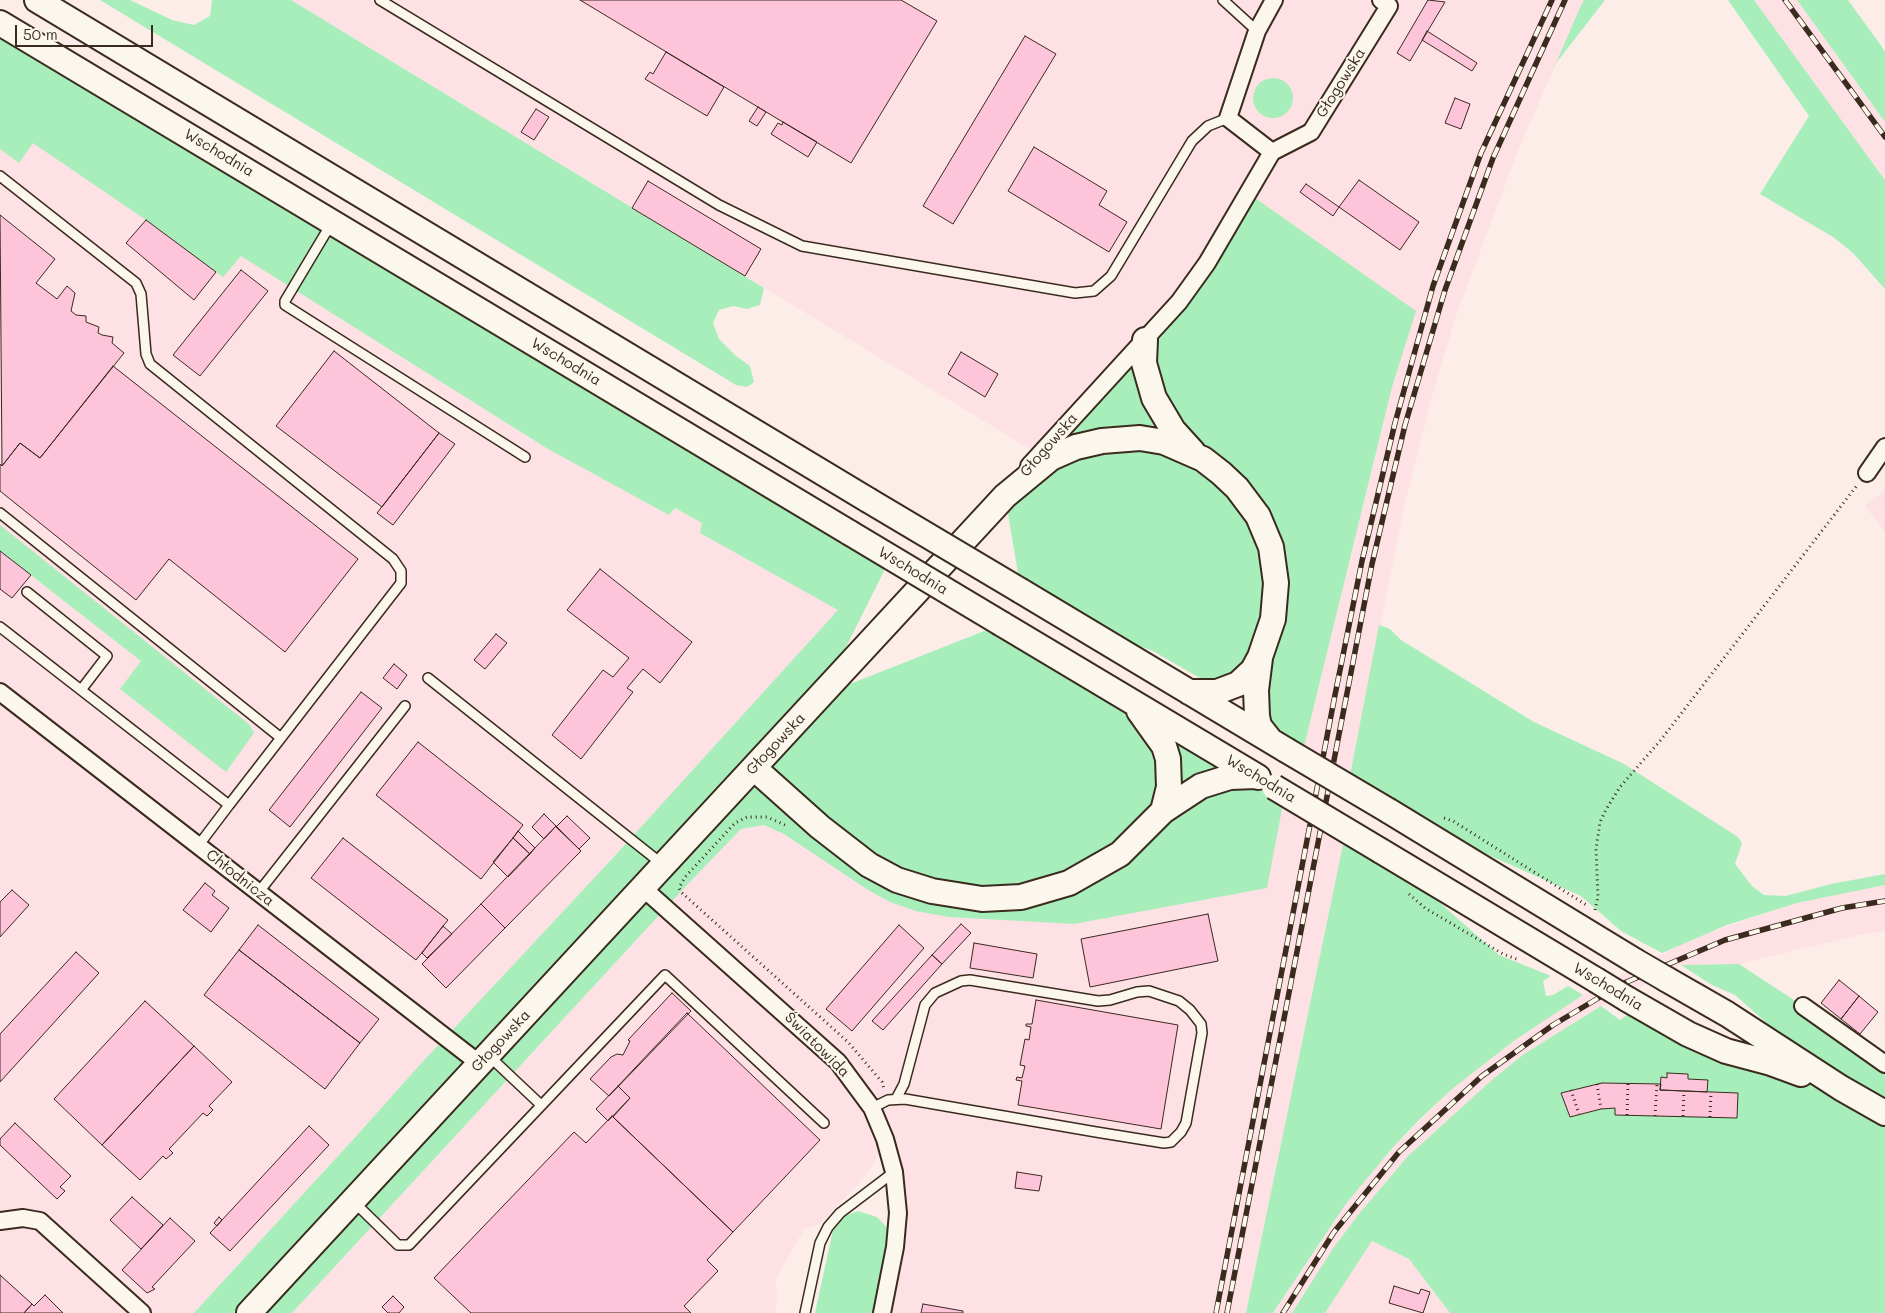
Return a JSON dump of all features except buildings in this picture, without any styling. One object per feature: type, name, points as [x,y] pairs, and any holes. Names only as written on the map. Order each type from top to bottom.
[{"type":"street","name":"Wschodnia","points":[[37,0],[1279,747],[1727,1014],[1841,1088],[1885,1113]]},
{"type":"street","points":[[1272,152],[1228,118],[1257,31],[1274,0]]},
{"type":"street","name":"Głogowska","points":[[249,1313],[1005,496],[1038,454],[1179,302],[1198,276],[1272,152],[1311,132],[1389,6],[1381,0]]},
{"type":"street","name":"Wschodnia","points":[[0,22],[1627,999],[1688,1034],[1726,1052],[1771,1063],[1841,1088]]},
{"type":"street","points":[[1145,340],[1144,363],[1154,398],[1173,430],[1197,456],[1221,472],[1244,497],[1258,516],[1271,547],[1276,576],[1275,606],[1260,657],[1256,700],[1258,721],[1262,731],[1279,747]]},
{"type":"street","points":[[1005,496],[1051,458],[1076,447],[1102,441],[1128,438],[1153,440],[1197,456]]},
{"type":"street","points":[[1867,473],[1885,447]]},
{"type":"street","points":[[1189,692],[1218,692],[1238,684],[1253,670],[1260,657]]},
{"type":"street","name":"Chłodnicza","points":[[0,692],[258,893],[484,1059]]},
{"type":"street","points":[[1132,701],[1156,734],[1168,759],[1170,787],[1163,811]]},
{"type":"street","points":[[754,768],[820,827],[869,865],[897,880],[932,891],[982,899],[1028,896],[1081,878],[1128,848],[1163,811],[1209,783],[1230,777],[1265,782]]},
{"type":"street","name":"Światowida","points":[[643,888],[820,1045],[844,1069],[872,1108],[885,1140],[894,1172],[898,1213],[895,1246],[882,1313]]},
{"type":"street","points":[[1803,1006],[1885,1064]]},
{"type":"street","points":[[0,1220],[23,1218],[40,1221],[142,1313]]},
{"type":"lane","points":[[380,0],[719,205],[802,246],[1075,293],[1094,291],[1112,276],[1192,141],[1208,126],[1228,118]]},
{"type":"lane","points":[[1223,0],[1257,31]]},
{"type":"lane","points":[[0,176],[136,283],[141,294],[146,354],[150,364],[398,564],[401,571],[401,583],[198,846]]},
{"type":"lane","points":[[332,222],[285,301],[286,305],[525,457]]},
{"type":"lane","points":[[0,513],[281,738]]},
{"type":"lane","points":[[27,592],[107,656],[81,690]]},
{"type":"lane","points":[[0,627],[229,806]]},
{"type":"lane","points":[[428,678],[664,865]]},
{"type":"lane","points":[[258,893],[405,706]]},
{"type":"lane","points":[[353,1201],[398,1245],[409,1245],[665,975],[824,1123]]},
{"type":"lane","points":[[872,1108],[888,1100],[896,1099],[1164,1143],[1171,1142],[1181,1132],[1186,1123],[1202,1033],[1201,1024],[1190,1010],[1179,1002],[1149,991],[1136,992],[1110,1000],[1098,1001],[970,980],[961,981],[935,993],[925,1005],[904,1084],[896,1099]]},
{"type":"lane","points":[[484,1059],[541,1105]]},
{"type":"lane","points":[[805,1313],[820,1243],[828,1227],[840,1212],[894,1172]]},
{"type":"path","points":[[1595,910],[1598,897],[1597,842],[1600,822],[1620,787],[1666,734],[1867,473]]},
{"type":"path","points":[[788,827],[767,817],[747,817],[734,823],[685,877],[679,888],[683,895],[708,918],[848,1042],[882,1082]]},
{"type":"path","points":[[1597,1084],[1601,1109]]},
{"type":"path","points":[[1627,1115],[1628,1084]]},
{"type":"path","points":[[1655,1116],[1657,1084]]},
{"type":"path","points":[[1571,1090],[1579,1114]]},
{"type":"path","points":[[1683,1116],[1684,1091]]},
{"type":"path","points":[[1710,1117],[1711,1092]]},
{"type":"shaded area","points":[[291,0],[1584,0],[1519,148],[1456,316],[1433,393],[1403,512],[1348,786],[1301,759],[1392,387],[1415,311],[1248,193],[1207,263],[1038,454]]},
{"type":"shaded area","points":[[1754,0],[1797,0],[1885,122],[1885,180]]},
{"type":"shaded area","points":[[0,109],[241,255],[548,449],[669,515],[675,508],[702,523],[701,533],[839,610],[194,1313],[0,1313]]},
{"type":"shaded area","points":[[1885,490],[1885,532],[1865,506]]},
{"type":"shaded area","points":[[1285,793],[1346,830],[1246,1313],[882,1313],[895,1247],[885,1140],[875,1161],[862,1180],[820,1224],[804,1229],[775,1281],[777,1293],[776,1313],[292,1313],[687,885],[741,829],[763,825],[784,834],[868,890],[890,902]]},
{"type":"shaded area","points":[[1885,885],[1885,931],[1859,935],[1739,964],[1681,965],[1587,1014],[1524,1054],[1493,1079],[1408,1156],[1358,1215],[1292,1313],[1273,1313],[1345,1205],[1395,1145],[1452,1089],[1515,1040],[1576,999],[1693,938],[1797,903]]},
{"type":"shaded area","points":[[1372,1241],[1409,1259],[1450,1313],[1325,1313]]},
{"type":"green space","points":[[100,0],[130,0],[172,20],[194,25],[210,16],[212,0],[291,0],[764,288],[760,305],[747,309],[733,306],[719,310],[713,323],[719,339],[736,356],[750,366],[754,382],[747,387],[736,385]]},
{"type":"green space","points":[[1584,0],[1605,0],[1557,62],[1553,70],[1579,10]]},
{"type":"green space","points":[[1728,0],[1754,0],[1885,180],[1885,289],[1853,253],[1833,237],[1760,194],[1809,116]]},
{"type":"green space","points":[[1797,0],[1848,0],[1885,51],[1885,122]]},
{"type":"green space","points":[[0,23],[891,557],[822,695],[1002,624],[1285,793],[1267,888],[1074,924],[949,917],[916,911],[890,902],[868,890],[784,834],[764,825],[741,829],[687,885],[292,1313],[194,1313],[838,610],[700,533],[702,523],[675,508],[669,515],[548,449],[241,256],[223,277],[146,220],[33,143],[19,163],[0,149]]},
{"type":"green space","points":[[1277,78],[1284,81],[1290,87],[1293,98],[1292,106],[1284,115],[1277,118],[1269,118],[1262,115],[1254,106],[1253,94],[1256,87],[1265,79]]},
{"type":"green space","points":[[1248,193],[1416,311],[1392,387],[1301,759],[1256,708],[1237,682],[1205,681],[1153,651],[1142,647],[1116,644],[1021,591],[1005,496],[1145,340]]},
{"type":"green space","points":[[0,525],[250,725],[254,733],[226,772],[120,689],[141,661],[0,551]]},
{"type":"green space","points":[[1379,625],[1390,629],[1401,640],[1534,722],[1624,764],[1738,837],[1742,843],[1735,864],[1752,886],[1764,895],[1786,896],[1831,884],[1885,874],[1885,885],[1797,903],[1727,925],[1662,953],[1621,931],[1581,896],[1389,811],[1348,786]]},
{"type":"green space","points":[[1346,830],[1381,851],[1499,955],[1551,976],[1543,981],[1546,996],[1553,995],[1568,986],[1583,995],[1515,1040],[1452,1089],[1420,1119],[1395,1145],[1345,1205],[1273,1313],[1246,1313]]},
{"type":"green space","points":[[1739,964],[1803,1006],[1885,1064],[1885,1313],[1450,1313],[1409,1259],[1372,1241],[1325,1313],[1292,1313],[1332,1250],[1358,1215],[1408,1156],[1493,1079],[1524,1054],[1601,1006],[1620,1020],[1627,1015],[1683,1043],[1839,1087],[1735,995],[1712,985],[1681,965]]},
{"type":"green space","points":[[858,1211],[877,1217],[895,1236],[882,1313],[815,1313],[833,1230],[845,1216]]},
{"type":"railway","points":[[1216,1313],[1335,695],[1362,561],[1395,423],[1433,286],[1481,153],[1552,0]]},
{"type":"railway","points":[[1227,1313],[1372,564],[1405,425],[1445,290],[1493,158],[1565,0]]},
{"type":"railway","points":[[1785,0],[1885,137]]},
{"type":"railway","points":[[1283,1313],[1334,1232],[1399,1152],[1482,1076],[1553,1025],[1622,984],[1725,940],[1842,908],[1885,901]]}]
